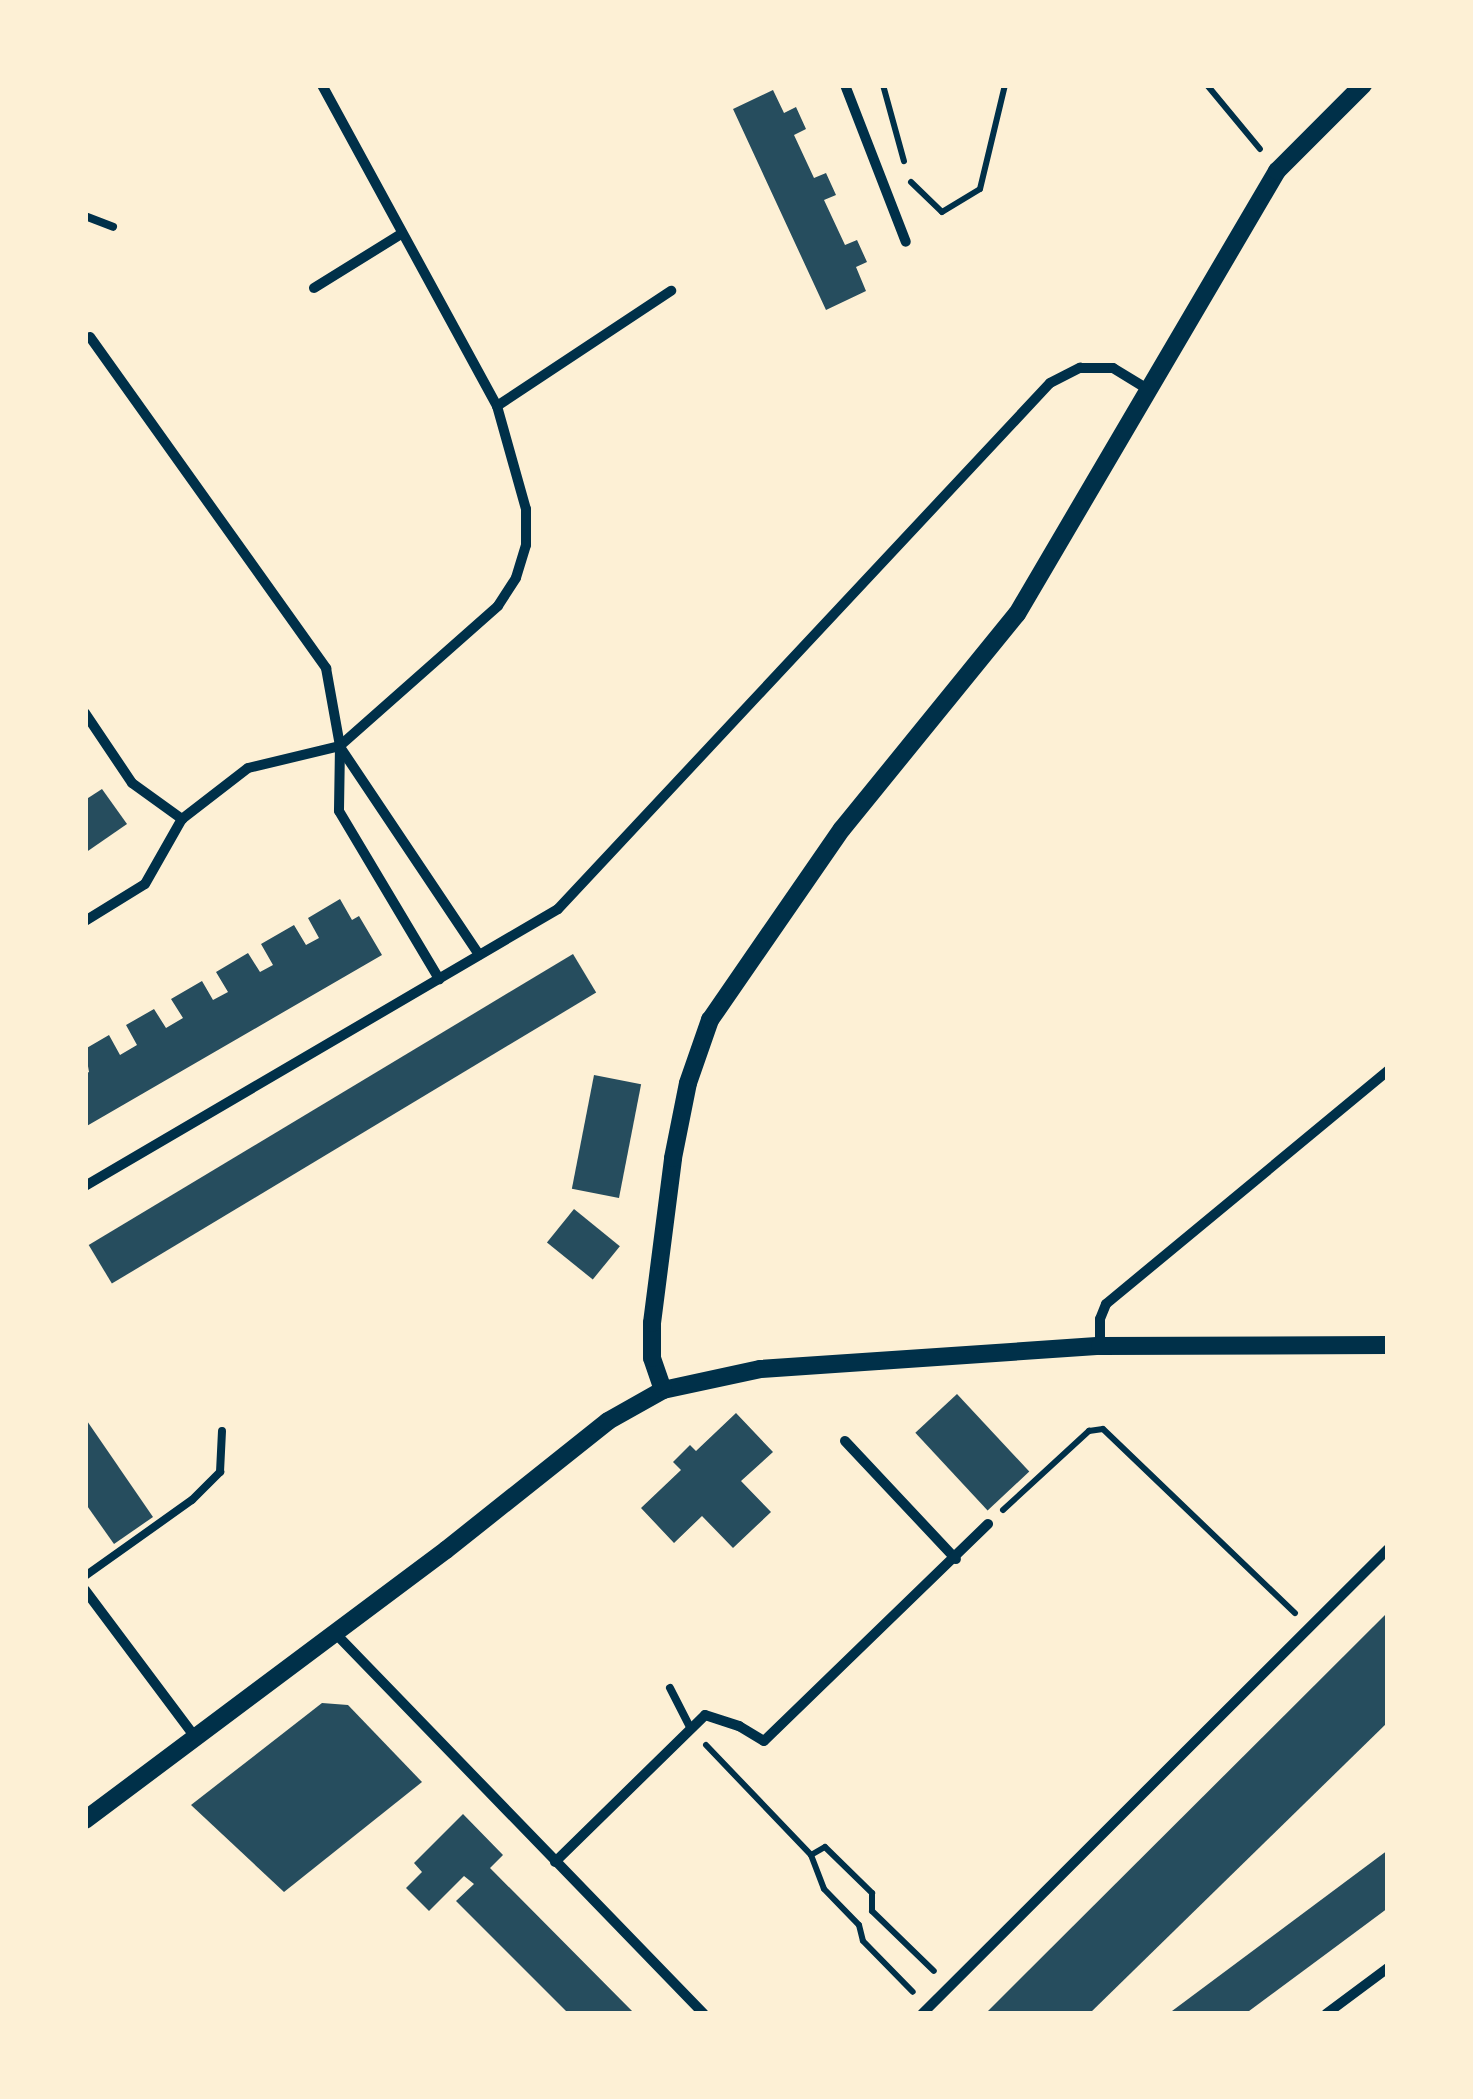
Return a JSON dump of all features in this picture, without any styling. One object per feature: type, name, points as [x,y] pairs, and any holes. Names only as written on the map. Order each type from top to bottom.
[{"type":"street","points":[[85,921],[145,884],[182,819],[248,768],[340,746],[498,606],[516,578],[526,545],[526,510],[497,406],[324,89],[339,85]]},
{"type":"street","points":[[845,85],[906,242]]},
{"type":"street","points":[[664,1390],[652,1358],[658,1272],[688,1083],[710,1020],[842,829],[1017,614],[1277,171],[1363,85]]},
{"type":"street","points":[[314,288],[401,234]]},
{"type":"street","points":[[497,406],[671,291]]},
{"type":"street","points":[[88,333],[326,668],[340,746],[339,812],[439,979]]},
{"type":"street","points":[[85,1186],[558,909],[1050,383],[1080,368],[1113,368],[1150,390]]},
{"type":"street","points":[[85,714],[132,783],[182,819]]},
{"type":"street","points":[[340,746],[479,955]]},
{"type":"street","points":[[1100,1346],[1100,1320],[1106,1304],[1388,1070]]},
{"type":"street","points":[[85,1820],[608,1421],[664,1390],[760,1369],[1100,1346],[1388,1345]]},
{"type":"street","points":[[845,1442],[956,1559]]},
{"type":"street","points":[[555,1862],[704,1715],[739,1726],[764,1741],[988,1524]]},
{"type":"street","points":[[925,2011],[1388,1549]]},
{"type":"street","points":[[85,1590],[194,1737]]},
{"type":"street","points":[[335,1633],[704,2014]]},
{"type":"street","points":[[1326,2014],[1388,1968]]},
{"type":"lane","points":[[85,216],[112,227]]},
{"type":"lane","points":[[85,1576],[192,1500],[220,1472],[222,1431]]},
{"type":"lane","points":[[670,1688],[690,1729]]},
{"type":"path","points":[[884,85],[910,182],[942,212],[980,189],[1005,85]]},
{"type":"path","points":[[1206,85],[1277,171]]},
{"type":"path","points":[[988,1524],[1089,1431],[1103,1429],[1311,1628]]},
{"type":"path","points":[[690,1729],[811,1854],[824,1888],[859,1924],[862,1941],[925,2011]]},
{"type":"path","points":[[811,1854],[825,1848],[872,1893],[872,1911],[950,1986]]},
{"type":"building","points":[[773,90],[784,113],[796,107],[806,129],[794,135],[814,178],[826,173],[836,195],[824,200],[845,245],[857,240],[867,262],[856,267],[866,291],[826,310],[733,109]]},
{"type":"building","points":[[102,789],[127,824],[85,853],[85,800]]},
{"type":"building","points":[[340,899],[352,920],[359,916],[382,955],[85,1127],[85,1074],[89,1072],[85,1049],[109,1035],[120,1055],[137,1045],[126,1025],[154,1009],[166,1028],[183,1018],[171,999],[202,981],[213,1000],[228,992],[216,972],[248,953],[260,972],[273,965],[261,944],[294,925],[306,945],[319,938],[308,918]]},
{"type":"building","points":[[573,954],[596,993],[112,1284],[89,1245]]},
{"type":"building","points":[[594,1075],[641,1084],[619,1198],[572,1189]]},
{"type":"building","points":[[574,1209],[620,1246],[593,1280],[547,1242]]},
{"type":"building","points":[[957,1394],[1029,1472],[988,1510],[915,1433]]},
{"type":"building","points":[[736,1413],[773,1452],[741,1481],[771,1512],[733,1548],[702,1516],[674,1543],[641,1508],[681,1470],[673,1462],[690,1445],[696,1451]]},
{"type":"building","points":[[85,1418],[153,1517],[114,1544],[85,1503]]},
{"type":"building","points":[[1388,1612],[1388,1722],[1089,2014],[985,2014]]},
{"type":"building","points":[[322,1703],[348,1705],[422,1782],[284,1892],[191,1805]]},
{"type":"building","points":[[463,1814],[503,1855],[490,1868],[635,2014],[569,2014],[456,1901],[474,1884],[464,1876],[429,1911],[406,1888],[422,1872],[414,1863]]},
{"type":"building","points":[[1388,1850],[1388,1908],[1245,2014],[1168,2014]]}]
